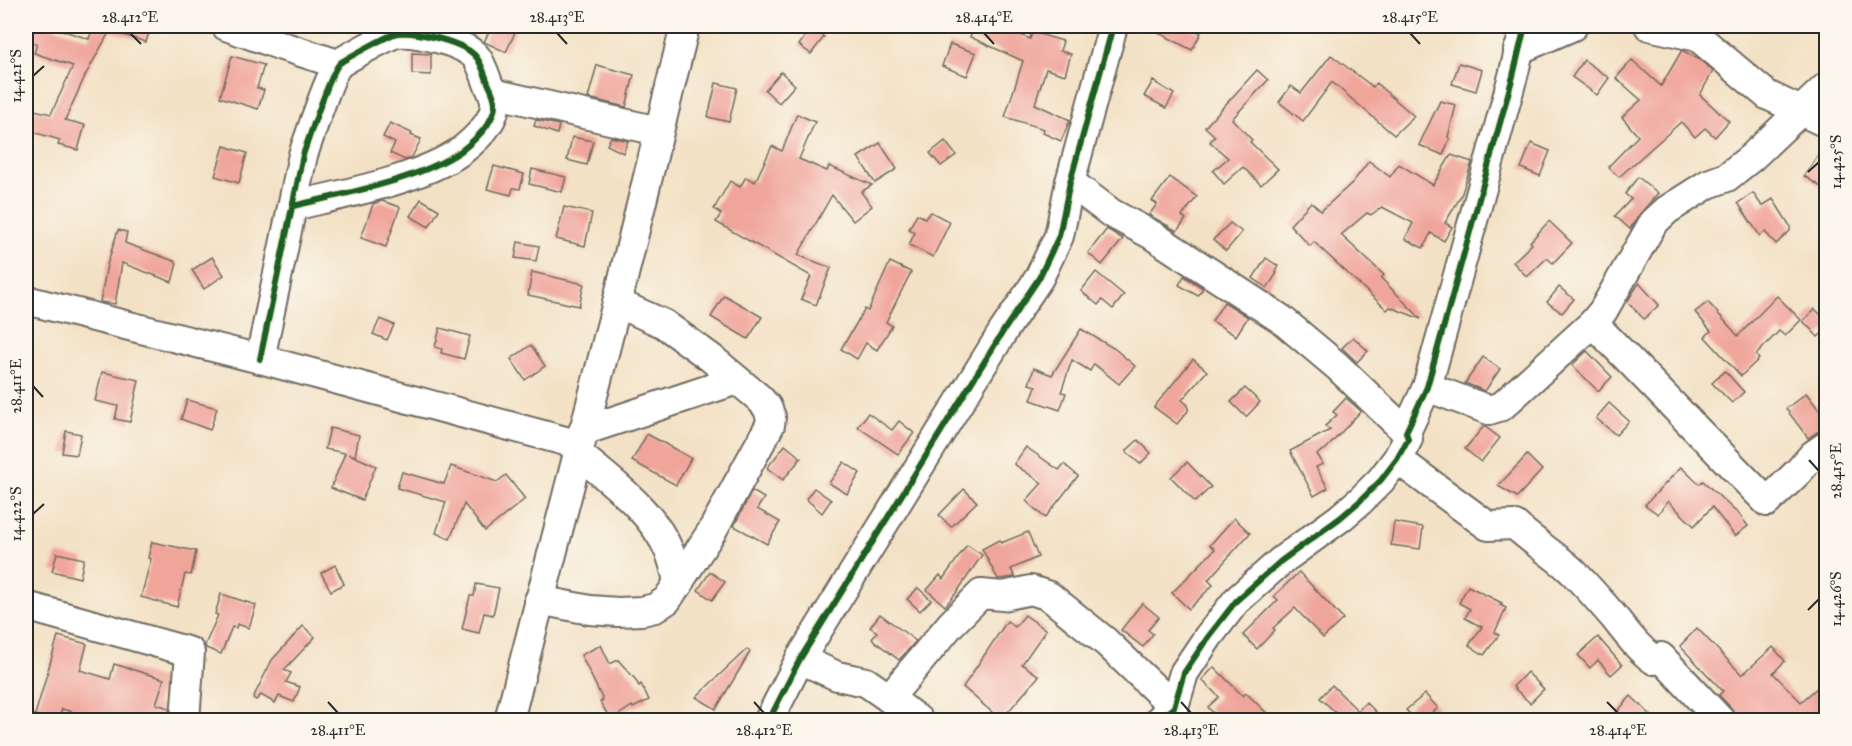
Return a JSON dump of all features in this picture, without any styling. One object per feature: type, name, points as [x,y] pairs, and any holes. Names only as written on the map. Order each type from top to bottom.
[{"type":"street","points":[[226,26],[338,64]]},
{"type":"street","points":[[509,720],[617,303],[685,26]]},
{"type":"street","points":[[769,720],[800,659],[1004,330],[1039,278],[1059,236],[1070,182],[1113,26]]},
{"type":"street","points":[[1406,432],[1427,387],[1513,76],[1521,38],[1573,26]]},
{"type":"street","points":[[1663,27],[1698,37],[1767,95],[1814,118]]},
{"type":"street","points":[[260,359],[303,155],[338,64],[396,33],[436,36],[476,56],[493,93],[495,105],[488,123],[461,150],[436,165],[359,190],[293,206]]},
{"type":"street","points":[[1427,387],[1471,404],[1495,410],[1534,378],[1593,323],[1603,310],[1653,223],[1667,210],[1700,189],[1727,177],[1752,157],[1814,118],[1827,87]]},
{"type":"street","points":[[493,93],[658,131]]},
{"type":"street","points":[[889,698],[951,624],[981,594],[1004,596],[1031,590],[1049,596],[1106,642],[1167,714],[1184,673],[1236,601],[1281,561],[1360,501],[1381,480],[1397,459],[1408,439],[1406,432],[1337,366],[1281,319],[1152,236],[1111,213],[1070,182]]},
{"type":"street","points":[[26,300],[580,443],[652,523],[670,553],[679,584]]},
{"type":"street","points":[[539,600],[590,610],[618,612],[655,608],[667,600],[712,531],[770,425],[771,417],[767,407],[737,380],[664,324],[617,303]]},
{"type":"street","points":[[1593,323],[1767,502],[1812,455],[1827,446]]},
{"type":"street","points":[[580,443],[737,380]]},
{"type":"street","points":[[1397,459],[1488,526],[1515,525],[1531,540],[1548,550],[1572,571],[1600,601],[1642,651],[1654,660],[1660,657],[1720,720]]},
{"type":"street","points":[[26,606],[190,652],[185,720]]},
{"type":"street","points":[[800,659],[837,676],[866,682],[918,720]]},
{"type":"building","points":[[34,26],[49,26],[89,39],[93,26],[151,26],[146,42],[110,31],[86,74],[65,120],[85,125],[78,150],[58,145],[60,140],[26,130],[26,108],[51,114],[73,66],[34,53],[37,44],[28,41]]},
{"type":"building","points":[[492,26],[518,26],[506,52],[484,42]]},
{"type":"building","points":[[975,26],[999,26],[1030,39],[1032,32],[1063,41],[1060,51],[1071,54],[1065,75],[1046,69],[1035,104],[1070,120],[1061,141],[1043,133],[1044,129],[1005,117],[1023,61],[970,37]]},
{"type":"building","points":[[1146,26],[1187,26],[1201,33],[1192,50]]},
{"type":"building","points":[[811,28],[824,37],[811,54],[799,45]]},
{"type":"building","points":[[950,44],[976,53],[967,76],[942,66]]},
{"type":"building","points":[[1682,50],[1700,60],[1713,71],[1700,95],[1729,121],[1715,137],[1705,128],[1695,137],[1681,122],[1619,177],[1608,167],[1638,136],[1622,117],[1641,100],[1616,78],[1632,60],[1661,86]]},
{"type":"building","points":[[412,53],[431,54],[431,75],[412,74]]},
{"type":"building","points":[[1331,55],[1373,87],[1376,83],[1414,116],[1394,135],[1332,82],[1303,121],[1279,102],[1291,86],[1301,93]]},
{"type":"building","points":[[232,56],[264,65],[257,88],[264,90],[258,109],[220,97]]},
{"type":"building","points":[[1584,60],[1609,78],[1597,95],[1572,77]]},
{"type":"building","points":[[1459,63],[1482,70],[1476,91],[1452,84]]},
{"type":"building","points":[[597,65],[634,75],[626,107],[588,98]]},
{"type":"building","points":[[1257,70],[1268,80],[1232,119],[1252,140],[1250,142],[1278,169],[1261,185],[1243,167],[1224,184],[1213,171],[1228,158],[1210,142],[1215,136],[1205,127]]},
{"type":"building","points":[[781,72],[795,85],[779,103],[765,90]]},
{"type":"building","points":[[1153,81],[1174,94],[1166,108],[1144,96]]},
{"type":"building","points":[[716,83],[737,88],[729,122],[708,117]]},
{"type":"building","points":[[1440,101],[1456,105],[1448,137],[1450,138],[1443,155],[1419,145]]},
{"type":"building","points":[[797,114],[815,122],[799,159],[827,171],[829,166],[872,185],[861,192],[872,206],[853,221],[832,195],[798,255],[831,268],[816,305],[801,299],[811,276],[716,222],[721,214],[714,209],[730,181],[740,187],[746,177],[755,182],[772,146],[782,151]]},
{"type":"building","points":[[536,120],[559,125],[557,134],[534,126]]},
{"type":"building","points":[[390,123],[421,139],[412,157],[405,160],[390,153],[395,143],[383,137]]},
{"type":"building","points":[[572,137],[593,141],[587,165],[567,160]]},
{"type":"building","points":[[611,137],[628,141],[623,153],[607,145]]},
{"type":"building","points":[[945,141],[956,155],[941,166],[930,153]]},
{"type":"building","points":[[1827,141],[1827,178],[1821,187],[1804,176]]},
{"type":"building","points":[[880,143],[897,169],[875,183],[858,157]]},
{"type":"building","points":[[1531,143],[1550,151],[1540,176],[1521,168]]},
{"type":"building","points":[[224,146],[247,153],[239,183],[215,176]]},
{"type":"building","points":[[1451,155],[1472,162],[1461,196],[1445,223],[1452,227],[1444,241],[1431,233],[1423,248],[1405,239],[1413,223],[1382,207],[1371,215],[1367,213],[1341,235],[1384,275],[1381,278],[1421,319],[1390,307],[1387,310],[1314,242],[1310,246],[1290,225],[1311,202],[1321,211],[1353,182],[1369,161],[1390,177],[1399,164],[1433,185]]},
{"type":"building","points":[[494,166],[524,174],[520,189],[513,188],[511,195],[487,189]]},
{"type":"building","points":[[532,169],[566,177],[562,192],[529,184]]},
{"type":"building","points":[[1170,177],[1197,197],[1182,216],[1186,219],[1177,231],[1149,215],[1157,204],[1152,201]]},
{"type":"building","points":[[1638,177],[1658,193],[1630,229],[1615,216],[1631,199],[1625,194]]},
{"type":"building","points":[[1753,193],[1762,206],[1773,199],[1790,226],[1790,231],[1776,244],[1765,232],[1760,236],[1738,203]]},
{"type":"building","points":[[421,199],[439,210],[429,227],[410,216]]},
{"type":"building","points":[[382,201],[400,207],[386,247],[361,238],[373,204]]},
{"type":"building","points":[[564,207],[592,213],[585,246],[556,239]]},
{"type":"building","points":[[931,212],[950,222],[933,257],[909,245],[915,232],[909,229],[917,214],[925,218]]},
{"type":"building","points":[[1549,221],[1572,243],[1553,263],[1547,258],[1527,277],[1513,262],[1532,244],[1530,242]]},
{"type":"building","points":[[1230,223],[1242,232],[1226,251],[1213,240]]},
{"type":"building","points":[[1107,229],[1123,239],[1102,265],[1088,253]]},
{"type":"building","points":[[118,230],[127,232],[125,243],[177,263],[172,282],[122,263],[115,304],[100,302],[107,265]]},
{"type":"building","points":[[518,242],[539,246],[536,261],[515,258]]},
{"type":"building","points":[[212,257],[224,275],[204,289],[192,270]]},
{"type":"building","points":[[1266,258],[1278,266],[1275,272],[1277,273],[1267,288],[1253,278]]},
{"type":"building","points":[[890,262],[911,272],[886,322],[892,326],[877,350],[866,343],[857,359],[841,349],[865,309],[868,311]]},
{"type":"building","points":[[532,272],[584,284],[579,306],[528,295]]},
{"type":"building","points":[[1096,272],[1124,295],[1113,309],[1102,300],[1098,305],[1081,291]]},
{"type":"building","points":[[1184,276],[1203,288],[1198,296],[1179,285]]},
{"type":"building","points":[[1639,283],[1659,305],[1644,319],[1627,302]]},
{"type":"building","points":[[1559,287],[1574,299],[1562,313],[1547,302]]},
{"type":"building","points":[[724,295],[762,317],[748,339],[711,317]]},
{"type":"building","points":[[1777,296],[1801,320],[1785,336],[1779,331],[1756,355],[1759,359],[1741,376],[1705,337],[1711,331],[1695,312],[1708,302],[1738,336]]},
{"type":"building","points":[[1224,302],[1248,317],[1236,336],[1212,321]]},
{"type":"building","points":[[1815,309],[1827,321],[1827,329],[1818,337],[1803,321]]},
{"type":"building","points":[[380,319],[394,325],[387,340],[373,334]]},
{"type":"building","points":[[440,328],[470,336],[464,359],[441,353],[442,349],[435,347]]},
{"type":"building","points":[[1081,329],[1115,349],[1135,366],[1119,384],[1094,364],[1090,371],[1072,360],[1061,392],[1066,393],[1060,410],[1031,400],[1036,386],[1029,384],[1034,368],[1052,375]]},
{"type":"building","points":[[1353,337],[1368,351],[1357,362],[1342,348]]},
{"type":"building","points":[[531,345],[545,366],[525,380],[511,359]]},
{"type":"building","points":[[1587,351],[1612,377],[1598,391],[1572,365]]},
{"type":"building","points":[[1483,357],[1500,369],[1485,391],[1465,383]]},
{"type":"building","points":[[1193,359],[1207,371],[1182,400],[1188,405],[1188,411],[1177,424],[1154,407]]},
{"type":"building","points":[[1725,371],[1744,392],[1732,403],[1712,383]]},
{"type":"building","points":[[102,372],[139,380],[130,422],[115,419],[118,406],[95,401]]},
{"type":"building","points":[[1245,388],[1260,402],[1246,417],[1231,402]]},
{"type":"building","points":[[1806,393],[1827,420],[1827,430],[1817,432],[1808,438],[1786,409]]},
{"type":"building","points":[[1346,398],[1361,411],[1326,449],[1317,454],[1323,464],[1316,467],[1328,488],[1314,496],[1290,451],[1330,430],[1325,426],[1337,415],[1333,412]]},
{"type":"building","points":[[187,400],[217,408],[210,430],[181,419]]},
{"type":"building","points":[[1609,403],[1629,421],[1616,435],[1596,418]]},
{"type":"building","points":[[868,413],[892,430],[899,421],[914,433],[898,454],[858,427]]},
{"type":"building","points":[[1484,426],[1500,438],[1481,462],[1465,449]]},
{"type":"building","points":[[330,428],[359,435],[355,456],[349,454],[376,466],[362,500],[331,488],[345,453],[325,449]]},
{"type":"building","points":[[66,431],[81,434],[77,455],[62,453]]},
{"type":"building","points":[[647,434],[691,458],[676,485],[632,461]]},
{"type":"building","points":[[1138,440],[1151,453],[1140,464],[1126,451]]},
{"type":"building","points":[[785,445],[801,458],[783,480],[767,468]]},
{"type":"building","points":[[1026,447],[1059,470],[1064,464],[1078,476],[1045,518],[1026,501],[1042,483],[1014,464]]},
{"type":"building","points":[[1527,455],[1542,470],[1517,497],[1498,486]]},
{"type":"building","points":[[844,462],[860,473],[847,494],[829,483]]},
{"type":"building","points":[[1187,462],[1211,487],[1195,502],[1171,477]]},
{"type":"building","points":[[451,466],[497,482],[506,475],[525,499],[485,531],[464,504],[450,539],[436,533],[446,502],[397,488],[402,472],[444,484]]},
{"type":"building","points":[[1681,467],[1699,484],[1703,481],[1736,510],[1748,526],[1735,536],[1712,507],[1694,526],[1668,501],[1658,514],[1645,505]]},
{"type":"building","points":[[814,488],[831,500],[822,513],[806,499]]},
{"type":"building","points":[[964,489],[977,502],[951,527],[939,515]]},
{"type":"building","points":[[752,491],[764,498],[757,509],[780,522],[767,544],[734,526]]},
{"type":"building","points":[[1234,518],[1250,533],[1208,580],[1213,585],[1189,609],[1172,593],[1215,549],[1210,545]]},
{"type":"building","points":[[1394,522],[1423,527],[1420,549],[1391,545]]},
{"type":"building","points":[[1028,532],[1038,557],[1011,569],[1015,577],[998,579],[982,549],[999,540],[1001,543]]},
{"type":"building","points":[[152,542],[196,551],[191,575],[185,574],[177,607],[141,597],[151,559],[148,558]]},
{"type":"building","points":[[967,545],[982,555],[945,606],[927,590],[940,575],[943,579]]},
{"type":"building","points":[[57,553],[84,559],[80,578],[52,571]]},
{"type":"building","points":[[335,565],[344,584],[331,591],[321,573]]},
{"type":"building","points":[[710,572],[725,582],[712,600],[698,590]]},
{"type":"building","points":[[1299,572],[1343,619],[1323,638],[1295,608],[1273,628],[1275,630],[1257,649],[1243,635],[1278,600],[1274,596]]},
{"type":"building","points":[[476,584],[499,588],[493,615],[484,613],[479,633],[462,629],[470,596],[474,596]]},
{"type":"building","points":[[1468,586],[1502,603],[1500,605],[1506,608],[1495,632],[1499,635],[1484,655],[1469,645],[1482,627],[1465,618],[1470,609],[1459,603]]},
{"type":"building","points":[[918,588],[931,600],[920,611],[907,599]]},
{"type":"building","points":[[221,594],[256,605],[249,628],[237,624],[236,628],[232,627],[221,654],[206,648],[205,645],[218,615],[215,614]]},
{"type":"building","points":[[1142,603],[1159,617],[1148,630],[1153,634],[1143,647],[1121,630]]},
{"type":"building","points":[[880,614],[916,641],[899,660],[872,639],[877,632],[870,627]]},
{"type":"building","points":[[1025,615],[1046,630],[1022,664],[1039,676],[1001,720],[963,687],[1007,621],[1015,627]]},
{"type":"building","points":[[303,626],[315,637],[284,670],[291,673],[286,682],[300,687],[294,702],[279,696],[275,703],[261,695],[256,700],[253,698],[272,660]]},
{"type":"building","points":[[1697,628],[1742,675],[1773,647],[1785,661],[1773,673],[1801,702],[1818,687],[1827,697],[1827,706],[1811,720],[1736,720],[1732,709],[1719,695],[1723,691],[1680,646]]},
{"type":"building","points":[[58,636],[87,644],[80,670],[110,679],[114,664],[164,679],[156,704],[169,708],[169,720],[100,720],[62,709],[58,720],[35,715]]},
{"type":"building","points":[[1598,637],[1622,665],[1611,675],[1598,660],[1590,668],[1578,655]]},
{"type":"building","points":[[601,645],[610,664],[618,660],[639,686],[641,684],[649,700],[633,708],[632,706],[611,720],[600,702],[603,700],[581,655]]},
{"type":"building","points":[[747,649],[750,652],[716,709],[696,697]]},
{"type":"building","points":[[1214,667],[1243,696],[1246,693],[1274,720],[1219,720],[1208,707],[1219,697],[1202,680]]},
{"type":"building","points":[[1527,672],[1544,689],[1530,703],[1513,687]]},
{"type":"building","points":[[1332,685],[1358,711],[1366,702],[1384,720],[1344,720],[1320,698]]},
{"type":"building","points":[[1425,694],[1438,708],[1424,720],[1416,720],[1406,710]]},
{"type":"building","points":[[1631,696],[1656,720],[1624,720],[1616,713]]},
{"type":"cycle path","points":[[769,720],[800,659],[1004,330],[1039,278],[1059,236],[1070,182],[1113,26]]},
{"type":"cycle path","points":[[1159,720],[1174,707],[1184,673],[1236,601],[1281,561],[1360,501],[1381,480],[1397,459],[1408,439],[1406,432],[1427,387],[1525,26]]},
{"type":"cycle path","points":[[260,359],[303,155],[336,68],[351,56],[397,33],[440,39],[462,47],[477,58],[493,93],[495,104],[488,124],[466,147],[444,161],[403,178],[293,206]]}]
